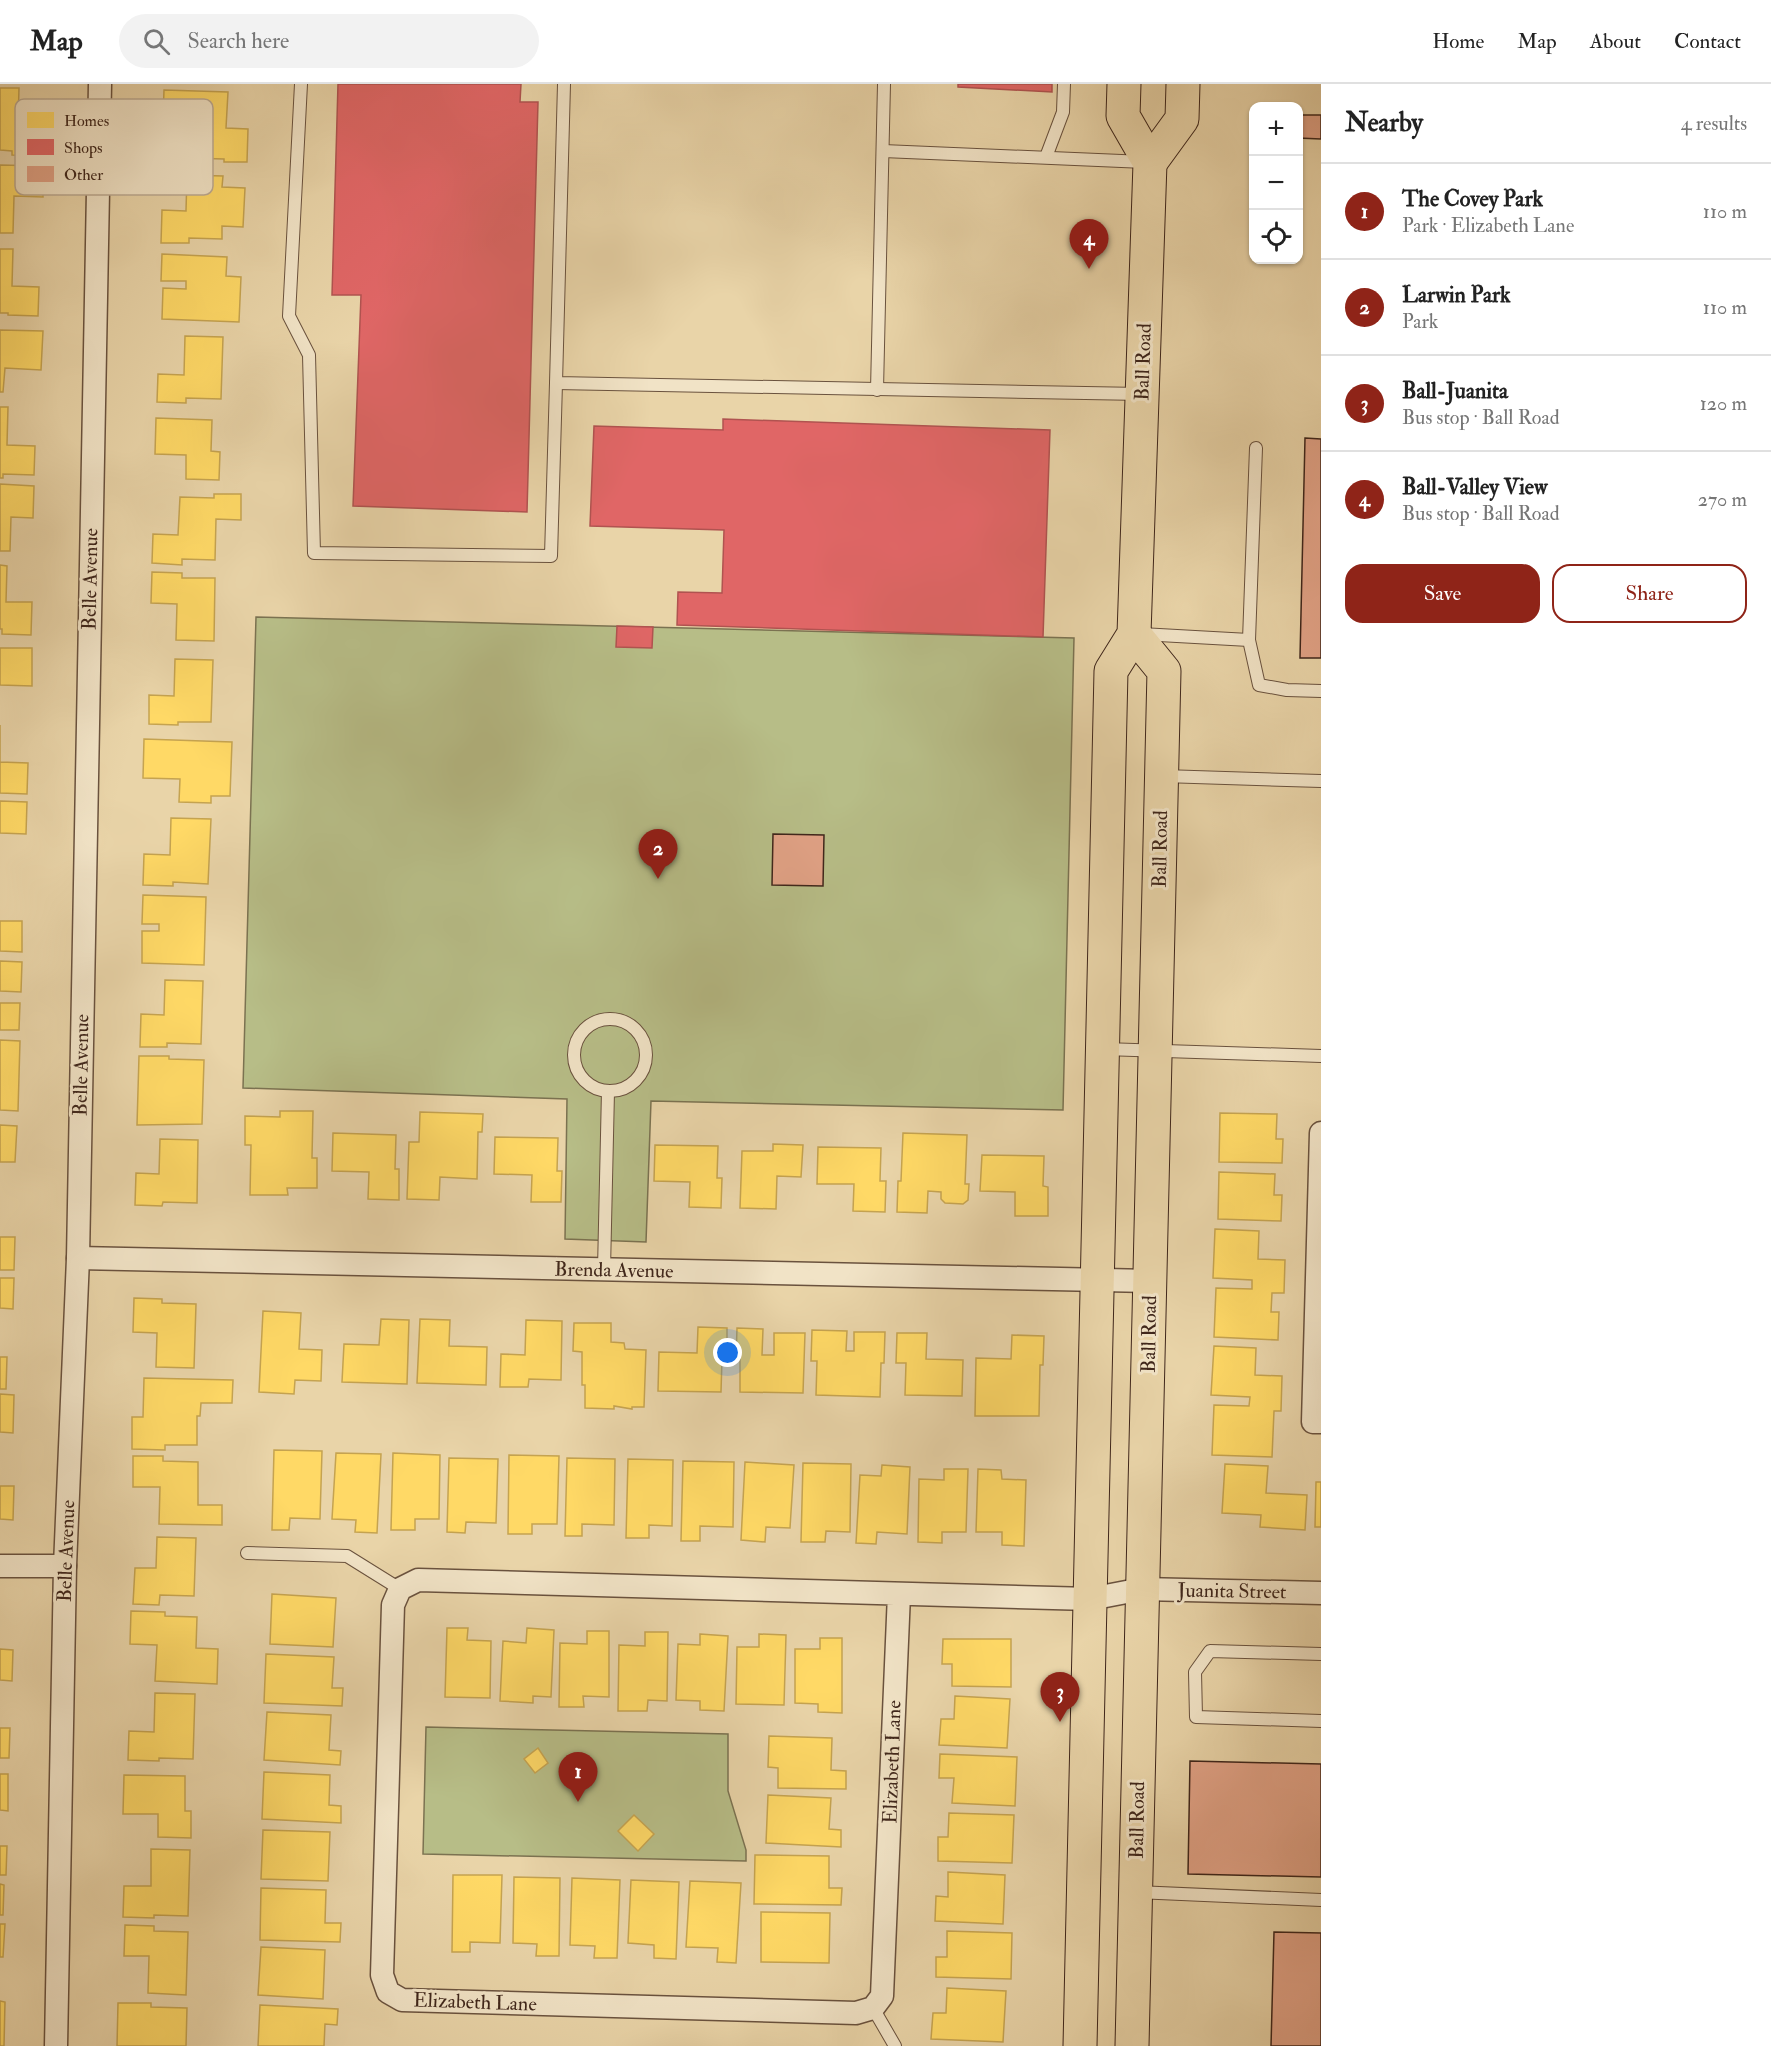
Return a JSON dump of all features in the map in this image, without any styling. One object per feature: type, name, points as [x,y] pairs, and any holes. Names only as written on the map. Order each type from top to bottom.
[{"type":"main road","points":[[1124,84],[1123,116],[1150,163],[1182,118],[1183,84]]},
{"type":"main road","name":"Ball Road","points":[[1080,2046],[1111,671],[1134,634],[1150,163]]},
{"type":"main road","name":"Ball Road","points":[[1132,2046],[1164,671],[1134,634]]},
{"type":"street","name":"Belle Avenue","points":[[100,84],[100,99]]},
{"type":"street","name":"Belle Avenue","points":[[56,2046],[65,1566],[78,1258],[98,195]]},
{"type":"street","points":[[1321,1133],[1312,1422],[1321,1422]]},
{"type":"street","name":"Brenda Avenue","points":[[78,1258],[1150,1281]]},
{"type":"street","points":[[0,1566],[65,1566]]},
{"type":"street","points":[[400,1589],[418,1580],[1090,1599],[1142,1589]]},
{"type":"street","name":"Elizabeth Lane","points":[[400,1589],[393,1605],[382,1975],[388,1992],[402,2000],[856,2013],[873,2008],[882,1996],[899,1594]]},
{"type":"street","name":"Juanita Street","points":[[1142,1589],[1321,1593]]},
{"type":"lane","points":[[301,84],[290,316],[309,356],[314,553],[551,556],[564,84]]},
{"type":"lane","points":[[877,390],[884,84]]},
{"type":"lane","points":[[1046,157],[1063,112],[1064,84]]},
{"type":"lane","points":[[883,151],[1150,163]]},
{"type":"lane","points":[[556,383],[1142,394]]},
{"type":"lane","points":[[1256,448],[1249,640],[1258,685],[1287,690],[1321,691]]},
{"type":"lane","points":[[1134,634],[1249,640]]},
{"type":"lane","points":[[1161,776],[1321,781]]},
{"type":"lane","points":[[608,1018],[630,1025],[644,1043],[646,1055],[644,1067],[630,1085],[619,1090],[608,1091],[585,1082],[578,1072],[574,1055],[578,1037],[585,1027],[608,1018]]},
{"type":"lane","points":[[1103,1049],[1321,1056]]},
{"type":"lane","points":[[604,1269],[608,1091]]},
{"type":"lane","points":[[247,1553],[347,1556],[400,1589]]},
{"type":"lane","points":[[1321,1654],[1210,1651],[1195,1672],[1196,1717],[1321,1721]]},
{"type":"lane","points":[[1135,1892],[1321,1900]]},
{"type":"lane","points":[[873,2008],[895,2046]]},
{"type":"green space","points":[[256,617],[1074,638],[1063,1110],[651,1101],[646,1242],[565,1239],[567,1099],[243,1088]]},
{"type":"green space","points":[[426,1727],[728,1734],[728,1791],[746,1850],[746,1861],[423,1854]]},
{"type":"building: Homes","points":[[0,88],[19,88],[19,99],[15,99],[15,155],[12,155],[12,151],[0,150]]},
{"type":"building: Homes","points":[[164,90],[228,92],[226,128],[248,129],[247,162],[224,162],[224,159],[213,159],[213,99],[164,99]]},
{"type":"building: Homes","points":[[0,165],[15,165],[15,195],[43,195],[43,197],[14,196],[13,233],[0,233]]},
{"type":"building: Homes","points":[[213,176],[223,176],[222,187],[245,188],[243,227],[222,226],[222,239],[189,238],[189,243],[161,243],[162,210],[186,211],[186,195],[213,195]]},
{"type":"building: Homes","points":[[0,249],[13,249],[12,286],[39,287],[38,316],[0,313]]},
{"type":"building: Homes","points":[[162,254],[227,257],[226,276],[241,277],[239,322],[162,319],[163,288],[186,289],[186,281],[161,281]]},
{"type":"building: Homes","points":[[0,330],[43,331],[41,370],[5,368],[3,392],[0,392]]},
{"type":"building: Homes","points":[[185,336],[223,337],[221,399],[186,398],[186,403],[157,402],[158,374],[184,375]]},
{"type":"building: Homes","points":[[0,407],[8,407],[7,445],[35,446],[34,475],[3,474],[3,478],[0,478]]},
{"type":"building: Homes","points":[[156,418],[212,420],[211,451],[220,452],[219,480],[186,479],[186,455],[155,454]]},
{"type":"building: Homes","points":[[0,484],[34,486],[33,518],[11,517],[10,551],[0,551]]},
{"type":"building: Homes","points":[[214,494],[241,494],[241,520],[216,519],[215,560],[182,559],[182,565],[152,563],[153,534],[178,535],[180,497],[214,498]]},
{"type":"building: Homes","points":[[0,565],[7,566],[6,602],[32,602],[31,635],[2,634],[2,629],[0,629]]},
{"type":"building: Homes","points":[[152,572],[182,573],[182,578],[215,578],[214,641],[176,640],[177,604],[151,603]]},
{"type":"building: Homes","points":[[0,648],[32,648],[32,686],[0,685]]},
{"type":"building: Homes","points":[[175,659],[213,660],[211,722],[178,722],[178,725],[149,724],[149,695],[174,696]]},
{"type":"building: Homes","points":[[144,739],[232,742],[230,796],[211,796],[211,803],[179,802],[180,779],[143,778]]},
{"type":"building: Homes","points":[[0,762],[28,763],[27,794],[0,793]]},
{"type":"building: Homes","points":[[0,801],[27,802],[26,834],[0,833]]},
{"type":"building: Homes","points":[[171,818],[211,819],[208,884],[173,882],[173,886],[143,885],[144,854],[170,855]]},
{"type":"building: Homes","points":[[143,895],[206,897],[204,965],[142,963],[142,931],[159,931],[159,924],[142,924]]},
{"type":"building: Homes","points":[[0,921],[22,921],[22,952],[0,951]]},
{"type":"building: Homes","points":[[0,961],[22,962],[21,992],[0,991]]},
{"type":"building: Homes","points":[[165,980],[203,981],[201,1044],[167,1043],[167,1047],[140,1047],[141,1014],[164,1015]]},
{"type":"building: Homes","points":[[0,1003],[20,1003],[19,1030],[0,1030]]},
{"type":"building: Homes","points":[[0,1040],[20,1041],[18,1111],[0,1110]]},
{"type":"building: Homes","points":[[139,1056],[169,1056],[169,1059],[204,1060],[202,1124],[137,1125]]},
{"type":"building: Homes","points":[[280,1111],[313,1111],[312,1158],[317,1158],[317,1188],[287,1188],[288,1195],[250,1195],[251,1145],[245,1145],[245,1116],[280,1117]]},
{"type":"building: Homes","points":[[420,1112],[483,1114],[482,1132],[478,1132],[477,1179],[440,1177],[439,1200],[407,1199],[409,1142],[419,1142]]},
{"type":"building: Homes","points":[[1220,1113],[1277,1114],[1276,1139],[1283,1139],[1282,1163],[1219,1162]]},
{"type":"building: Homes","points":[[0,1125],[17,1126],[15,1162],[0,1162]]},
{"type":"building: Homes","points":[[333,1133],[396,1135],[395,1169],[399,1169],[399,1200],[368,1199],[369,1172],[332,1171]]},
{"type":"building: Homes","points":[[903,1133],[967,1135],[965,1184],[969,1184],[968,1200],[963,1204],[945,1203],[941,1199],[941,1192],[928,1191],[927,1213],[897,1212]]},
{"type":"building: Homes","points":[[495,1137],[558,1138],[557,1171],[562,1171],[561,1202],[531,1202],[532,1175],[494,1174]]},
{"type":"building: Homes","points":[[160,1139],[198,1140],[197,1203],[163,1202],[162,1206],[135,1205],[136,1173],[159,1174]]},
{"type":"building: Homes","points":[[773,1144],[803,1145],[801,1177],[777,1176],[776,1209],[740,1208],[742,1151],[773,1151]]},
{"type":"building: Homes","points":[[655,1145],[718,1146],[717,1178],[722,1178],[721,1208],[689,1207],[690,1182],[654,1181]]},
{"type":"building: Homes","points":[[818,1147],[881,1148],[880,1181],[886,1181],[885,1212],[853,1211],[854,1184],[817,1184]]},
{"type":"building: Homes","points":[[982,1155],[1044,1156],[1043,1186],[1048,1187],[1048,1216],[1015,1216],[1015,1192],[980,1191]]},
{"type":"building: Homes","points":[[1219,1172],[1275,1174],[1274,1195],[1282,1195],[1281,1221],[1218,1219]]},
{"type":"building: Homes","points":[[1215,1229],[1259,1231],[1258,1259],[1285,1260],[1284,1293],[1272,1293],[1271,1312],[1279,1312],[1278,1340],[1214,1337],[1216,1288],[1252,1289],[1252,1280],[1213,1278]]},
{"type":"building: Homes","points":[[0,1237],[15,1237],[14,1270],[0,1270]]},
{"type":"building: Homes","points":[[0,1278],[14,1278],[13,1309],[0,1308]]},
{"type":"building: Homes","points":[[134,1298],[162,1299],[162,1303],[196,1304],[194,1368],[156,1367],[157,1333],[133,1332]]},
{"type":"building: Homes","points":[[263,1311],[301,1313],[299,1349],[322,1350],[321,1381],[295,1380],[294,1394],[259,1392]]},
{"type":"building: Homes","points":[[381,1319],[409,1320],[407,1384],[342,1382],[344,1344],[379,1345]]},
{"type":"building: Homes","points":[[420,1319],[450,1320],[449,1346],[487,1347],[486,1385],[417,1383]]},
{"type":"building: Homes","points":[[526,1320],[562,1321],[561,1380],[529,1379],[528,1387],[500,1387],[501,1354],[525,1355]]},
{"type":"building: Homes","points":[[574,1323],[611,1323],[611,1342],[624,1343],[625,1349],[646,1350],[644,1407],[585,1408],[582,1352],[573,1351]]},
{"type":"building: Homes","points":[[698,1327],[727,1328],[727,1359],[722,1359],[721,1392],[658,1391],[659,1352],[697,1353]]},
{"type":"building: Homes","points":[[737,1328],[763,1329],[762,1355],[774,1355],[774,1333],[805,1333],[803,1393],[740,1392],[740,1359],[736,1359]]},
{"type":"building: Homes","points":[[812,1330],[847,1331],[846,1351],[854,1351],[854,1332],[885,1332],[880,1397],[816,1395],[817,1361],[811,1361]]},
{"type":"building: Homes","points":[[897,1333],[927,1333],[926,1359],[963,1360],[962,1396],[905,1395],[906,1363],[896,1363]]},
{"type":"building: Homes","points":[[1012,1335],[1044,1336],[1043,1365],[1040,1365],[1039,1416],[975,1416],[976,1358],[1011,1359]]},
{"type":"building: Homes","points":[[1214,1346],[1256,1348],[1255,1375],[1282,1376],[1281,1411],[1274,1411],[1272,1457],[1212,1455],[1214,1405],[1249,1406],[1250,1397],[1211,1395]]},
{"type":"building: Homes","points":[[0,1357],[7,1357],[6,1389],[0,1389]]},
{"type":"building: Homes","points":[[144,1378],[233,1380],[232,1403],[201,1403],[200,1416],[197,1416],[197,1445],[165,1445],[165,1450],[132,1449],[132,1417],[143,1417]]},
{"type":"building: Homes","points":[[0,1394],[14,1395],[13,1433],[0,1432]]},
{"type":"building: Homes","points":[[274,1450],[322,1451],[320,1519],[290,1518],[289,1530],[272,1530]]},
{"type":"building: Homes","points":[[336,1453],[381,1454],[377,1533],[355,1532],[356,1520],[332,1519]]},
{"type":"building: Homes","points":[[393,1453],[440,1455],[439,1519],[415,1519],[415,1530],[391,1530]]},
{"type":"building: Homes","points":[[509,1455],[559,1456],[557,1524],[532,1524],[532,1534],[508,1534]]},
{"type":"building: Homes","points":[[133,1456],[163,1456],[163,1461],[198,1462],[198,1505],[222,1505],[222,1525],[159,1524],[160,1487],[133,1487]]},
{"type":"building: Homes","points":[[449,1458],[498,1459],[496,1523],[466,1522],[465,1533],[447,1532]]},
{"type":"building: Homes","points":[[567,1458],[615,1459],[614,1525],[582,1524],[582,1536],[565,1536]]},
{"type":"building: Homes","points":[[628,1459],[673,1460],[672,1526],[649,1525],[649,1538],[626,1538]]},
{"type":"building: Homes","points":[[683,1461],[734,1462],[733,1527],[700,1526],[700,1541],[681,1541]]},
{"type":"building: Homes","points":[[745,1462],[794,1465],[790,1528],[766,1527],[765,1542],[741,1540]]},
{"type":"building: Homes","points":[[803,1463],[851,1464],[850,1532],[826,1531],[825,1542],[801,1542]]},
{"type":"building: Homes","points":[[1225,1464],[1268,1466],[1266,1493],[1307,1495],[1305,1530],[1260,1527],[1261,1515],[1222,1513]]},
{"type":"building: Homes","points":[[882,1465],[910,1467],[907,1534],[877,1532],[876,1544],[856,1543],[860,1475],[881,1476]]},
{"type":"building: Homes","points":[[944,1469],[968,1469],[966,1532],[942,1532],[942,1543],[918,1542],[919,1479],[944,1480]]},
{"type":"building: Homes","points":[[978,1469],[1001,1470],[1002,1479],[1026,1480],[1024,1546],[1002,1545],[1002,1532],[976,1532]]},
{"type":"building: Homes","points":[[1316,1482],[1321,1482],[1321,1527],[1315,1527]]},
{"type":"building: Homes","points":[[0,1486],[14,1486],[13,1520],[0,1519]]},
{"type":"building: Homes","points":[[157,1537],[196,1538],[194,1596],[160,1595],[159,1605],[133,1604],[135,1568],[156,1568]]},
{"type":"building: Homes","points":[[272,1594],[336,1598],[333,1647],[270,1644]]},
{"type":"building: Homes","points":[[131,1611],[165,1612],[165,1616],[197,1617],[196,1648],[218,1649],[217,1684],[155,1681],[157,1645],[130,1644]]},
{"type":"building: Homes","points":[[447,1628],[468,1628],[467,1640],[491,1641],[490,1698],[445,1697]]},
{"type":"building: Homes","points":[[527,1628],[554,1630],[551,1697],[533,1696],[533,1703],[500,1701],[503,1641],[526,1643]]},
{"type":"building: Homes","points":[[587,1631],[609,1631],[609,1697],[583,1696],[584,1707],[559,1707],[560,1643],[587,1644]]},
{"type":"building: Homes","points":[[645,1632],[668,1632],[667,1701],[648,1700],[647,1711],[618,1711],[619,1645],[645,1646]]},
{"type":"building: Homes","points":[[700,1634],[728,1636],[724,1711],[700,1710],[700,1701],[676,1700],[678,1644],[700,1645]]},
{"type":"building: Homes","points":[[759,1634],[786,1635],[784,1705],[736,1704],[737,1647],[759,1647]]},
{"type":"building: Homes","points":[[820,1638],[842,1638],[842,1713],[818,1712],[818,1704],[795,1703],[795,1649],[820,1649]]},
{"type":"building: Homes","points":[[943,1639],[1011,1639],[1011,1687],[952,1686],[952,1664],[942,1664]]},
{"type":"building: Homes","points":[[0,1649],[13,1650],[12,1681],[0,1680]]},
{"type":"building: Homes","points":[[266,1654],[334,1657],[332,1688],[343,1688],[342,1706],[264,1703]]},
{"type":"building: Homes","points":[[155,1693],[195,1694],[193,1759],[128,1760],[129,1731],[154,1732]]},
{"type":"building: Homes","points":[[955,1696],[1010,1699],[1007,1748],[939,1745],[941,1719],[954,1719]]},
{"type":"building: Homes","points":[[267,1712],[331,1715],[329,1750],[341,1751],[340,1765],[264,1760]]},
{"type":"building: Homes","points":[[0,1728],[10,1728],[9,1758],[0,1758]]},
{"type":"building: Homes","points":[[769,1736],[832,1738],[831,1770],[846,1771],[846,1789],[778,1788],[778,1768],[768,1767]]},
{"type":"building: Homes","points":[[538,1748],[548,1763],[535,1773],[524,1759]]},
{"type":"building: Homes","points":[[940,1754],[1017,1757],[1015,1806],[952,1803],[954,1778],[939,1778]]},
{"type":"building: Homes","points":[[264,1772],[330,1775],[329,1805],[341,1806],[341,1823],[262,1819]]},
{"type":"building: Homes","points":[[0,1774],[8,1774],[8,1811],[0,1810]]},
{"type":"building: Homes","points":[[124,1775],[185,1776],[185,1811],[191,1811],[191,1838],[158,1837],[158,1814],[123,1814]]},
{"type":"building: Homes","points":[[768,1795],[831,1798],[829,1829],[841,1830],[841,1847],[766,1843]]},
{"type":"building: Homes","points":[[949,1813],[1014,1815],[1012,1863],[938,1861],[938,1837],[948,1837]]},
{"type":"building: Homes","points":[[634,1815],[654,1834],[638,1851],[618,1831]]},
{"type":"building: Homes","points":[[263,1830],[330,1832],[328,1881],[261,1879]]},
{"type":"building: Homes","points":[[0,1846],[7,1846],[6,1875],[0,1875]]},
{"type":"building: Homes","points":[[151,1849],[190,1850],[188,1916],[123,1917],[124,1886],[151,1886]]},
{"type":"building: Homes","points":[[755,1855],[829,1856],[829,1888],[842,1888],[841,1905],[754,1904]]},
{"type":"building: Homes","points":[[948,1872],[1005,1875],[1003,1924],[935,1921],[936,1896],[948,1897]]},
{"type":"building: Homes","points":[[453,1875],[502,1875],[500,1943],[470,1942],[470,1952],[452,1952]]},
{"type":"building: Homes","points":[[514,1877],[560,1878],[559,1956],[536,1956],[537,1944],[513,1943]]},
{"type":"building: Homes","points":[[572,1878],[620,1880],[617,1958],[594,1958],[595,1946],[570,1945]]},
{"type":"building: Homes","points":[[631,1880],[679,1882],[676,1959],[654,1958],[654,1945],[628,1943]]},
{"type":"building: Homes","points":[[690,1881],[741,1883],[736,1963],[717,1962],[718,1948],[686,1947]]},
{"type":"building: Homes","points":[[0,1884],[4,1885],[3,1915],[0,1915]]},
{"type":"building: Homes","points":[[261,1888],[326,1890],[325,1923],[341,1923],[340,1942],[260,1940]]},
{"type":"building: Homes","points":[[761,1912],[830,1913],[829,1963],[761,1962]]},
{"type":"building: Homes","points":[[0,1924],[5,1924],[3,1957],[0,1957]]},
{"type":"building: Homes","points":[[125,1925],[154,1926],[154,1931],[188,1932],[186,1995],[148,1993],[149,1956],[124,1956]]},
{"type":"building: Homes","points":[[947,1931],[1012,1933],[1011,1979],[936,1977],[936,1957],[947,1957]]},
{"type":"building: Homes","points":[[261,1947],[325,1950],[323,1999],[258,1995]]},
{"type":"building: Homes","points":[[947,1988],[1006,1991],[1003,2042],[931,2039],[933,2013],[946,2013]]},
{"type":"building: Homes","points":[[0,2001],[5,2002],[4,2046],[0,2046]]},
{"type":"building: Homes","points":[[118,2003],[151,2003],[151,2007],[187,2008],[186,2046],[117,2046]]},
{"type":"building: Homes","points":[[260,2005],[338,2009],[337,2025],[325,2024],[324,2046],[258,2046]]},
{"type":"building: Shops","points":[[338,84],[521,84],[520,102],[538,102],[527,512],[353,506],[361,295],[332,295]]},
{"type":"building: Shops","points":[[958,84],[1052,84],[1052,92],[958,87]]},
{"type":"building: Shops","points":[[723,419],[1050,430],[1043,637],[677,625],[678,592],[722,593],[724,530],[590,526],[594,426],[723,430]]},
{"type":"building: Shops","points":[[617,626],[653,627],[652,648],[616,647]]},
{"type":"building: Other","points":[[1303,115],[1321,115],[1321,139],[1303,138]]},
{"type":"building: Other","points":[[1305,438],[1321,439],[1321,658],[1300,658]]},
{"type":"building: Other","points":[[773,834],[824,835],[823,886],[772,885]]},
{"type":"building: Other","points":[[1190,1761],[1321,1764],[1321,1877],[1188,1874]]},
{"type":"building: Other","points":[[1274,1932],[1321,1933],[1321,2046],[1271,2046]]},
{"type":"place","name":"Ball-Valley View","points":[[1089,269]]},
{"type":"place","name":"Larwin Park","points":[[658,879]]},
{"type":"place","name":"Ball-Juanita","points":[[1060,1722]]},
{"type":"place","name":"The Covey Park","points":[[578,1802]]}]
